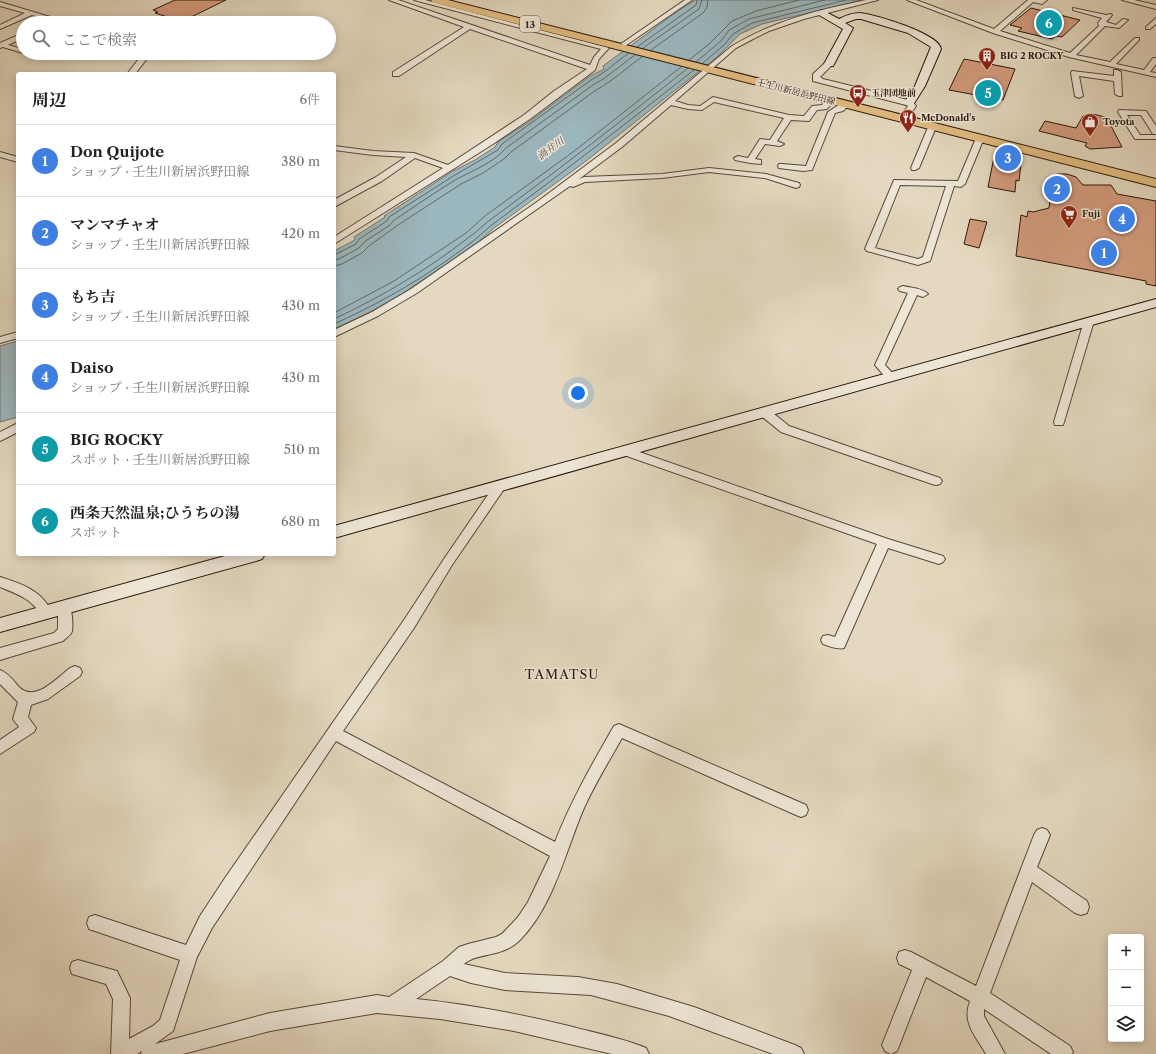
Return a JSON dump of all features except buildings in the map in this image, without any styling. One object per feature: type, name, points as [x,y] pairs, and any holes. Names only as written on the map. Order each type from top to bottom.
[{"type":"main road","name":"壬生川新居浜野田線","points":[[436,0],[626,44]]},
{"type":"main road","name":"壬生川新居浜野田線","points":[[464,0],[711,66],[830,100],[846,104],[907,111],[932,127],[1156,183]]},
{"type":"main road","name":"壬生川新居浜野田線","points":[[711,66],[907,111],[1156,173]]},
{"type":"street","points":[[392,0],[592,68]]},
{"type":"street","points":[[336,241],[521,121],[592,68],[596,58],[606,48],[417,0]]},
{"type":"street","points":[[626,44],[689,0]]},
{"type":"street","points":[[336,333],[375,314],[414,291],[560,189],[620,145],[734,47],[759,32],[775,25],[875,0]]},
{"type":"street","points":[[910,0],[995,32],[1071,56],[1156,75]]},
{"type":"street","points":[[995,32],[1031,0],[1042,2],[1044,0]]},
{"type":"street","points":[[1125,0],[1149,3],[1156,7]]},
{"type":"street","points":[[0,4],[39,16]]},
{"type":"street","points":[[1071,56],[1102,26],[1101,23],[1108,16],[1076,8]]},
{"type":"street","points":[[25,16],[32,13]]},
{"type":"street","points":[[822,13],[848,28],[829,64],[816,76],[816,79],[907,111],[920,86],[936,46],[929,40],[915,33],[862,16],[855,16],[838,22]]},
{"type":"street","points":[[0,27],[16,20]]},
{"type":"street","points":[[1101,23],[1117,27],[1125,20]]},
{"type":"street","points":[[1148,28],[1156,20]]},
{"type":"street","points":[[396,74],[469,26]]},
{"type":"street","points":[[1,45],[16,38]]},
{"type":"street","points":[[1114,66],[1137,39]]},
{"type":"street","points":[[1,45],[16,49]]},
{"type":"street","points":[[133,72],[142,60]]},
{"type":"street","points":[[1145,73],[1156,60]]},
{"type":"street","points":[[1114,66],[1119,94]]},
{"type":"street","points":[[1079,96],[1075,73],[1117,79]]},
{"type":"street","points":[[670,102],[688,107],[702,108],[713,98],[789,117],[806,119],[815,108],[824,107],[830,100]]},
{"type":"street","points":[[783,180],[786,166],[803,169],[809,168],[832,112],[840,109],[846,104]]},
{"type":"street","points":[[750,160],[763,141],[776,143],[789,117]]},
{"type":"street","points":[[915,168],[932,127]]},
{"type":"street","points":[[951,184],[927,259],[918,262],[870,249],[897,182],[961,184],[980,138]]},
{"type":"street","points":[[336,150],[414,156],[449,168]]},
{"type":"street","points":[[0,154],[16,159]]},
{"type":"street","points":[[336,203],[379,179],[414,156]]},
{"type":"street","points":[[738,158],[759,162]]},
{"type":"street","points":[[560,189],[565,188],[578,180],[662,176],[704,170],[766,176],[796,184]]},
{"type":"street","points":[[890,377],[880,365],[918,293],[903,289]]},
{"type":"street","points":[[336,531],[1156,303]]},
{"type":"street","points":[[1058,422],[1089,321]]},
{"type":"street","points":[[0,340],[16,336]]},
{"type":"street","points":[[764,412],[785,429],[936,481]]},
{"type":"street","points":[[0,428],[16,423]]},
{"type":"street","points":[[0,437],[16,428]]},
{"type":"street","points":[[625,451],[884,542],[940,559]]},
{"type":"street","points":[[120,1054],[159,1032],[167,1025],[190,956],[206,922],[231,882],[409,624],[448,562],[500,486]]},
{"type":"street","points":[[828,640],[839,644],[884,542]]},
{"type":"street","points":[[0,625],[249,556]]},
{"type":"street","points":[[0,582],[38,599],[43,604],[46,612]]},
{"type":"street","points":[[0,654],[58,637],[65,631],[64,608]]},
{"type":"street","points":[[0,676],[22,698],[31,699],[48,692],[75,672]]},
{"type":"street","points":[[0,748],[29,728],[20,719],[26,698]]},
{"type":"street","points":[[392,1005],[449,966],[462,955],[497,946],[513,934],[524,922],[540,897],[579,804],[619,730],[664,751],[745,784],[801,810]]},
{"type":"street","points":[[333,733],[558,852]]},
{"type":"street","points":[[996,1054],[976,1018],[975,1010],[1042,835]]},
{"type":"street","points":[[1028,870],[1082,907]]},
{"type":"street","points":[[95,923],[190,956]]},
{"type":"street","points":[[905,958],[980,997],[1064,1052]]},
{"type":"street","points":[[449,966],[467,975],[509,982],[574,984],[597,988],[691,1014],[795,1054]]},
{"type":"street","points":[[891,1045],[922,966]]},
{"type":"street","points":[[78,968],[111,977],[122,998],[120,1054]]},
{"type":"street","points":[[150,1054],[270,1022],[377,1004],[440,1010],[514,1022],[611,1045],[640,1054]]},
{"type":"water","name":"渦井川","points":[[695,0],[863,0],[762,24],[740,34],[717,57],[586,161],[494,228],[475,245],[403,293],[370,312],[336,328],[336,250],[355,240],[354,237],[453,171],[475,160],[495,147],[498,142],[529,122],[590,76],[604,69],[603,66]]},
{"type":"water","points":[[16,342],[16,418],[0,422],[0,346]]},
{"type":"place","name":"西条天然温泉;ひうちの湯","points":[[1049,23]]},
{"type":"place","name":"BIG 2 ROCKY","points":[[987,71]]},
{"type":"place","name":"BIG ROCKY","points":[[988,93]]},
{"type":"place","name":"玉津団地前","points":[[858,108]]},
{"type":"place","name":"McDonald's","points":[[908,133]]},
{"type":"place","name":"Toyota","points":[[1090,137]]},
{"type":"place","name":"もち吉","points":[[1008,158]]},
{"type":"place","name":"マンマチャオ","points":[[1057,189]]},
{"type":"place","name":"Daiso","points":[[1122,219]]},
{"type":"place","name":"Fuji","points":[[1069,229]]},
{"type":"place","name":"Don Quijote","points":[[1104,253]]},
{"type":"district","name":"TAMATSU","points":[[562,674]]}]
